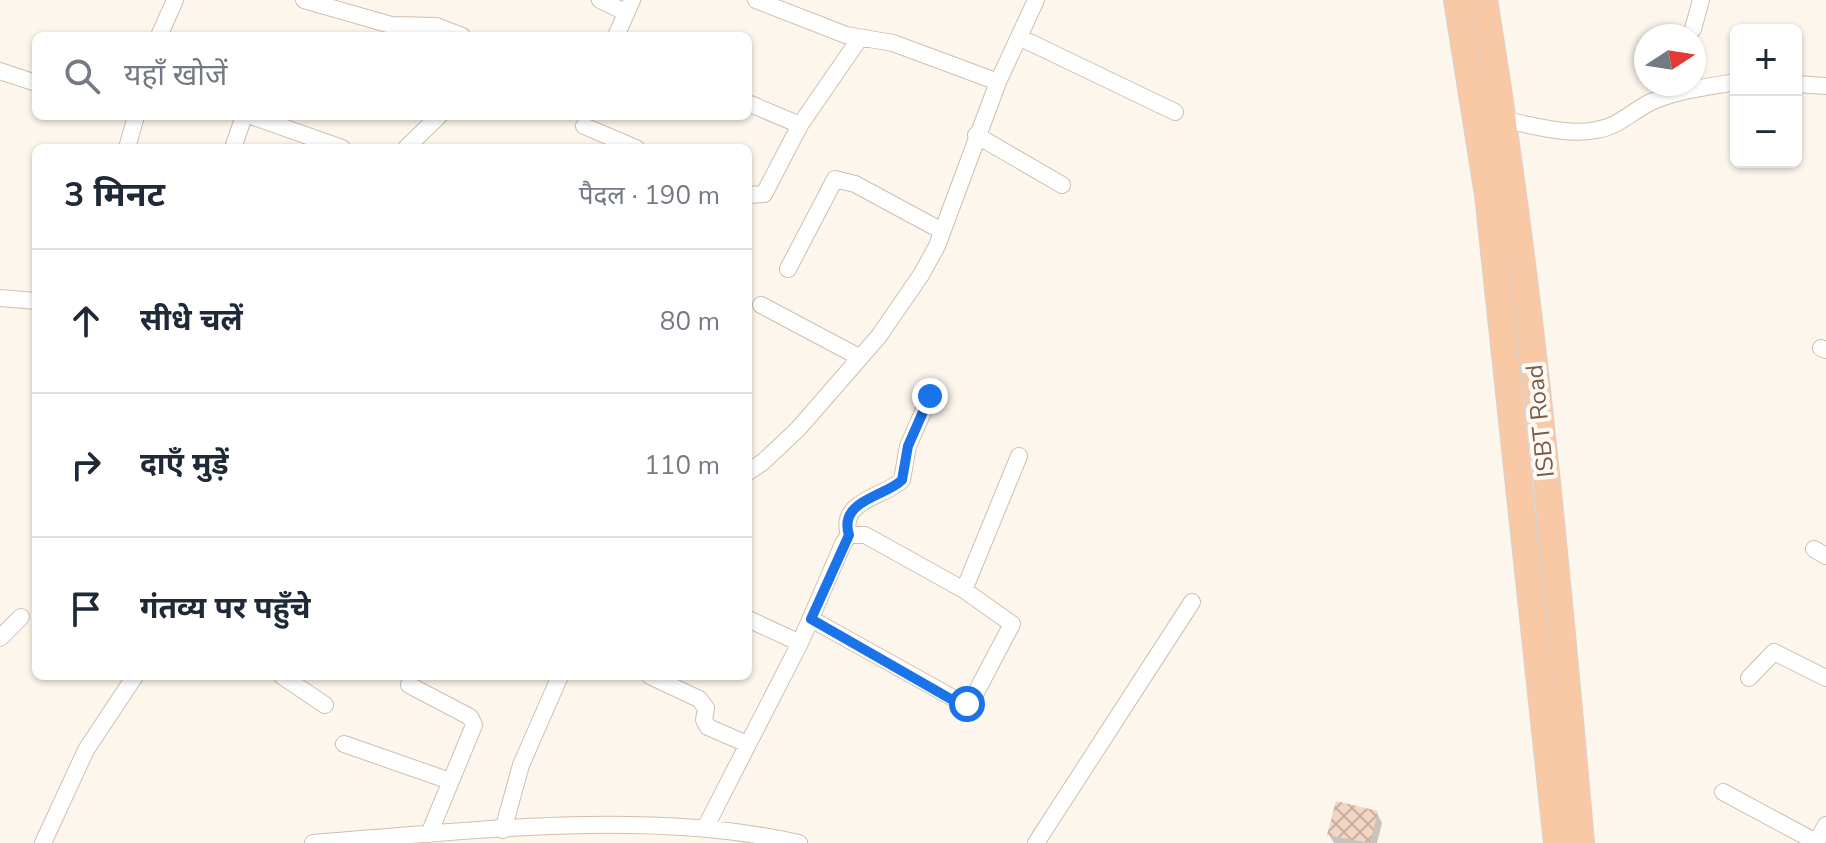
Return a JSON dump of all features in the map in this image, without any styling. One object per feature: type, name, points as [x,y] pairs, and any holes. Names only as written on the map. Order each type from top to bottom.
[{"type":"highway","points":[[1457,0],[1488,195],[1557,843]]},
{"type":"highway","name":"ISBT Road","points":[[1484,0],[1504,120],[1534,360],[1581,843]]},
{"type":"street","points":[[161,32],[175,0]]},
{"type":"street","points":[[304,0],[391,25],[443,27],[454,32]]},
{"type":"street","points":[[600,0],[629,6],[618,32]]},
{"type":"street","points":[[756,0],[860,38],[904,47],[998,82]]},
{"type":"street","points":[[752,469],[798,429],[892,320],[942,231],[976,135],[1036,0]]},
{"type":"street","points":[[1694,24],[1701,0]]},
{"type":"street","points":[[1019,37],[1175,112]]},
{"type":"street","points":[[752,195],[764,194],[800,125],[860,38]]},
{"type":"street","points":[[0,71],[32,82]]},
{"type":"street","points":[[1504,120],[1572,131],[1593,131],[1611,126],[1650,102],[1671,94],[1730,83]]},
{"type":"street","points":[[1802,84],[1826,86]]},
{"type":"street","points":[[752,105],[800,125]]},
{"type":"street","points":[[128,144],[134,120]]},
{"type":"street","points":[[234,144],[243,120]]},
{"type":"street","points":[[262,120],[331,144]]},
{"type":"street","points":[[410,144],[435,120]]},
{"type":"street","points":[[584,126],[627,144]]},
{"type":"street","points":[[976,135],[1062,185]]},
{"type":"street","points":[[788,269],[835,179],[855,184],[942,231]]},
{"type":"street","points":[[0,298],[32,301]]},
{"type":"street","points":[[761,305],[859,357]]},
{"type":"street","points":[[705,828],[800,643],[849,535],[848,523],[858,506],[900,483],[908,446],[930,396]]},
{"type":"street","points":[[964,590],[1019,456]]},
{"type":"street","points":[[811,619],[956,702],[967,704],[1012,624],[964,590],[865,535],[849,535]]},
{"type":"street","points":[[1036,843],[1192,602]]},
{"type":"street","points":[[0,638],[21,617]]},
{"type":"street","points":[[752,621],[800,643]]},
{"type":"street","points":[[1749,678],[1774,652],[1826,678]]},
{"type":"street","points":[[43,843],[86,750],[132,680]]},
{"type":"street","points":[[288,680],[325,705]]},
{"type":"street","points":[[503,830],[521,765],[558,680]]},
{"type":"street","points":[[659,680],[699,699],[706,708],[704,720],[708,727],[747,744]]},
{"type":"street","points":[[409,685],[473,721],[474,729],[429,834]]},
{"type":"street","points":[[344,744],[450,781]]},
{"type":"street","points":[[1723,792],[1816,842],[1826,825]]},
{"type":"street","points":[[661,843],[668,827]]},
{"type":"street","points":[[313,843],[503,830],[668,827],[705,828],[794,842]]},
{"type":"building","points":[[1336,801],[1378,811],[1370,843],[1327,835]]},
{"type":"route","points":[[930,396],[908,446],[902,480],[865,500],[852,513],[847,528],[849,535],[811,619],[956,702],[967,704]]}]
